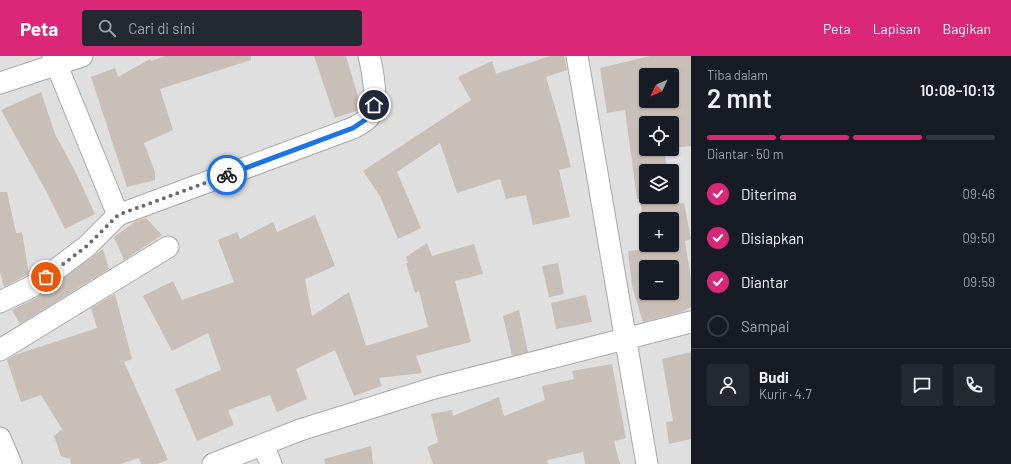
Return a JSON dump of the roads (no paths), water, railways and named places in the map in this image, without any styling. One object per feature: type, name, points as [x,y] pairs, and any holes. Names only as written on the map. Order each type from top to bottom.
[{"type":"street","points":[[0,83],[54,60],[82,56]]},
{"type":"street","points":[[0,302],[31,287],[46,277],[87,246],[118,215],[353,128],[362,123],[368,118],[374,105],[370,56]]},
{"type":"street","points":[[577,56],[647,464]]},
{"type":"street","points":[[54,60],[118,215]]},
{"type":"street","points":[[0,350],[168,247]]},
{"type":"street","points":[[213,464],[300,430],[434,388],[691,322]]},
{"type":"street","points":[[0,438],[11,464]]},
{"type":"street","points":[[263,445],[271,464]]}]
